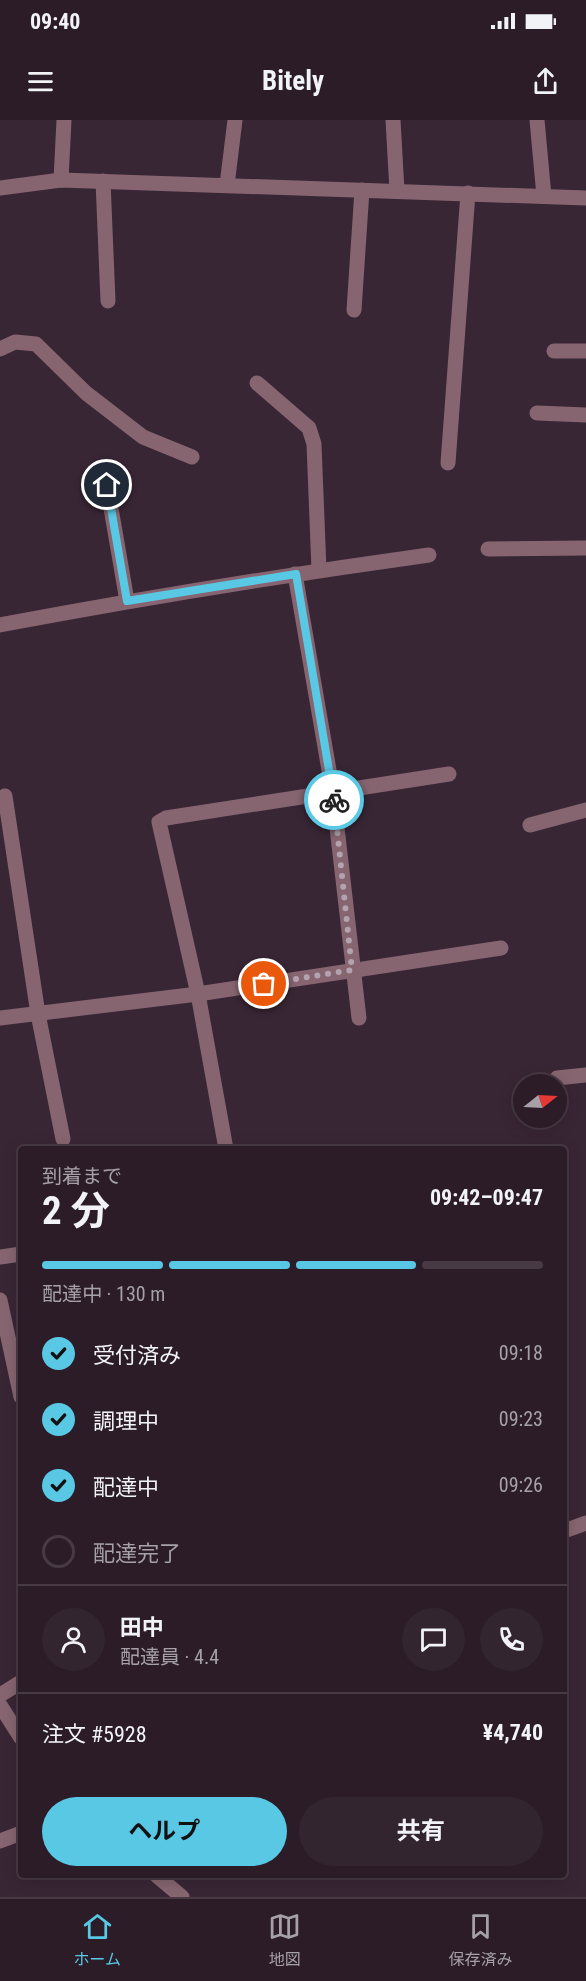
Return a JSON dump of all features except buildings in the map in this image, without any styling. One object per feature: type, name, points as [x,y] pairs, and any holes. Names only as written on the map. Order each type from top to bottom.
[{"type":"street","points":[[61,180],[64,120]]},
{"type":"street","points":[[227,185],[235,120]]},
{"type":"street","points":[[393,120],[397,191]]},
{"type":"street","points":[[537,120],[544,195]]},
{"type":"street","points":[[0,188],[61,180],[586,198]]},
{"type":"street","points":[[103,181],[108,301]]},
{"type":"street","points":[[354,310],[362,190]]},
{"type":"street","points":[[448,464],[468,193]]},
{"type":"street","points":[[0,349],[15,342],[36,344],[86,393],[143,436],[192,457]]},
{"type":"street","points":[[554,351],[586,351]]},
{"type":"street","points":[[257,383],[309,428],[314,444],[319,570]]},
{"type":"street","points":[[537,413],[586,415]]},
{"type":"street","points":[[107,485],[127,601]]},
{"type":"street","points":[[488,549],[586,548]]},
{"type":"street","points":[[0,625],[127,601],[429,555]]},
{"type":"street","points":[[296,574],[333,793],[359,1018]]},
{"type":"street","points":[[225,1146],[198,994],[159,822],[166,818],[448,774]]},
{"type":"street","points":[[4,796],[38,1014],[63,1139]]},
{"type":"street","points":[[530,825],[586,810]]},
{"type":"street","points":[[0,1018],[198,994],[501,948]]},
{"type":"street","points":[[567,1077],[586,1075]]},
{"type":"street","points":[[0,1257],[18,1254]]},
{"type":"street","points":[[0,1300],[18,1383]]},
{"type":"street","points":[[567,1530],[586,1523]]},
{"type":"street","points":[[0,1695],[18,1684]]},
{"type":"street","points":[[0,1706],[18,1733]]},
{"type":"street","points":[[0,1841],[18,1834]]},
{"type":"street","points":[[160,1878],[182,1897]]},
{"type":"way so far","points":[[264,984],[352,970],[334,800]]},
{"type":"route","points":[[107,485],[127,601],[296,574],[334,800]]}]
